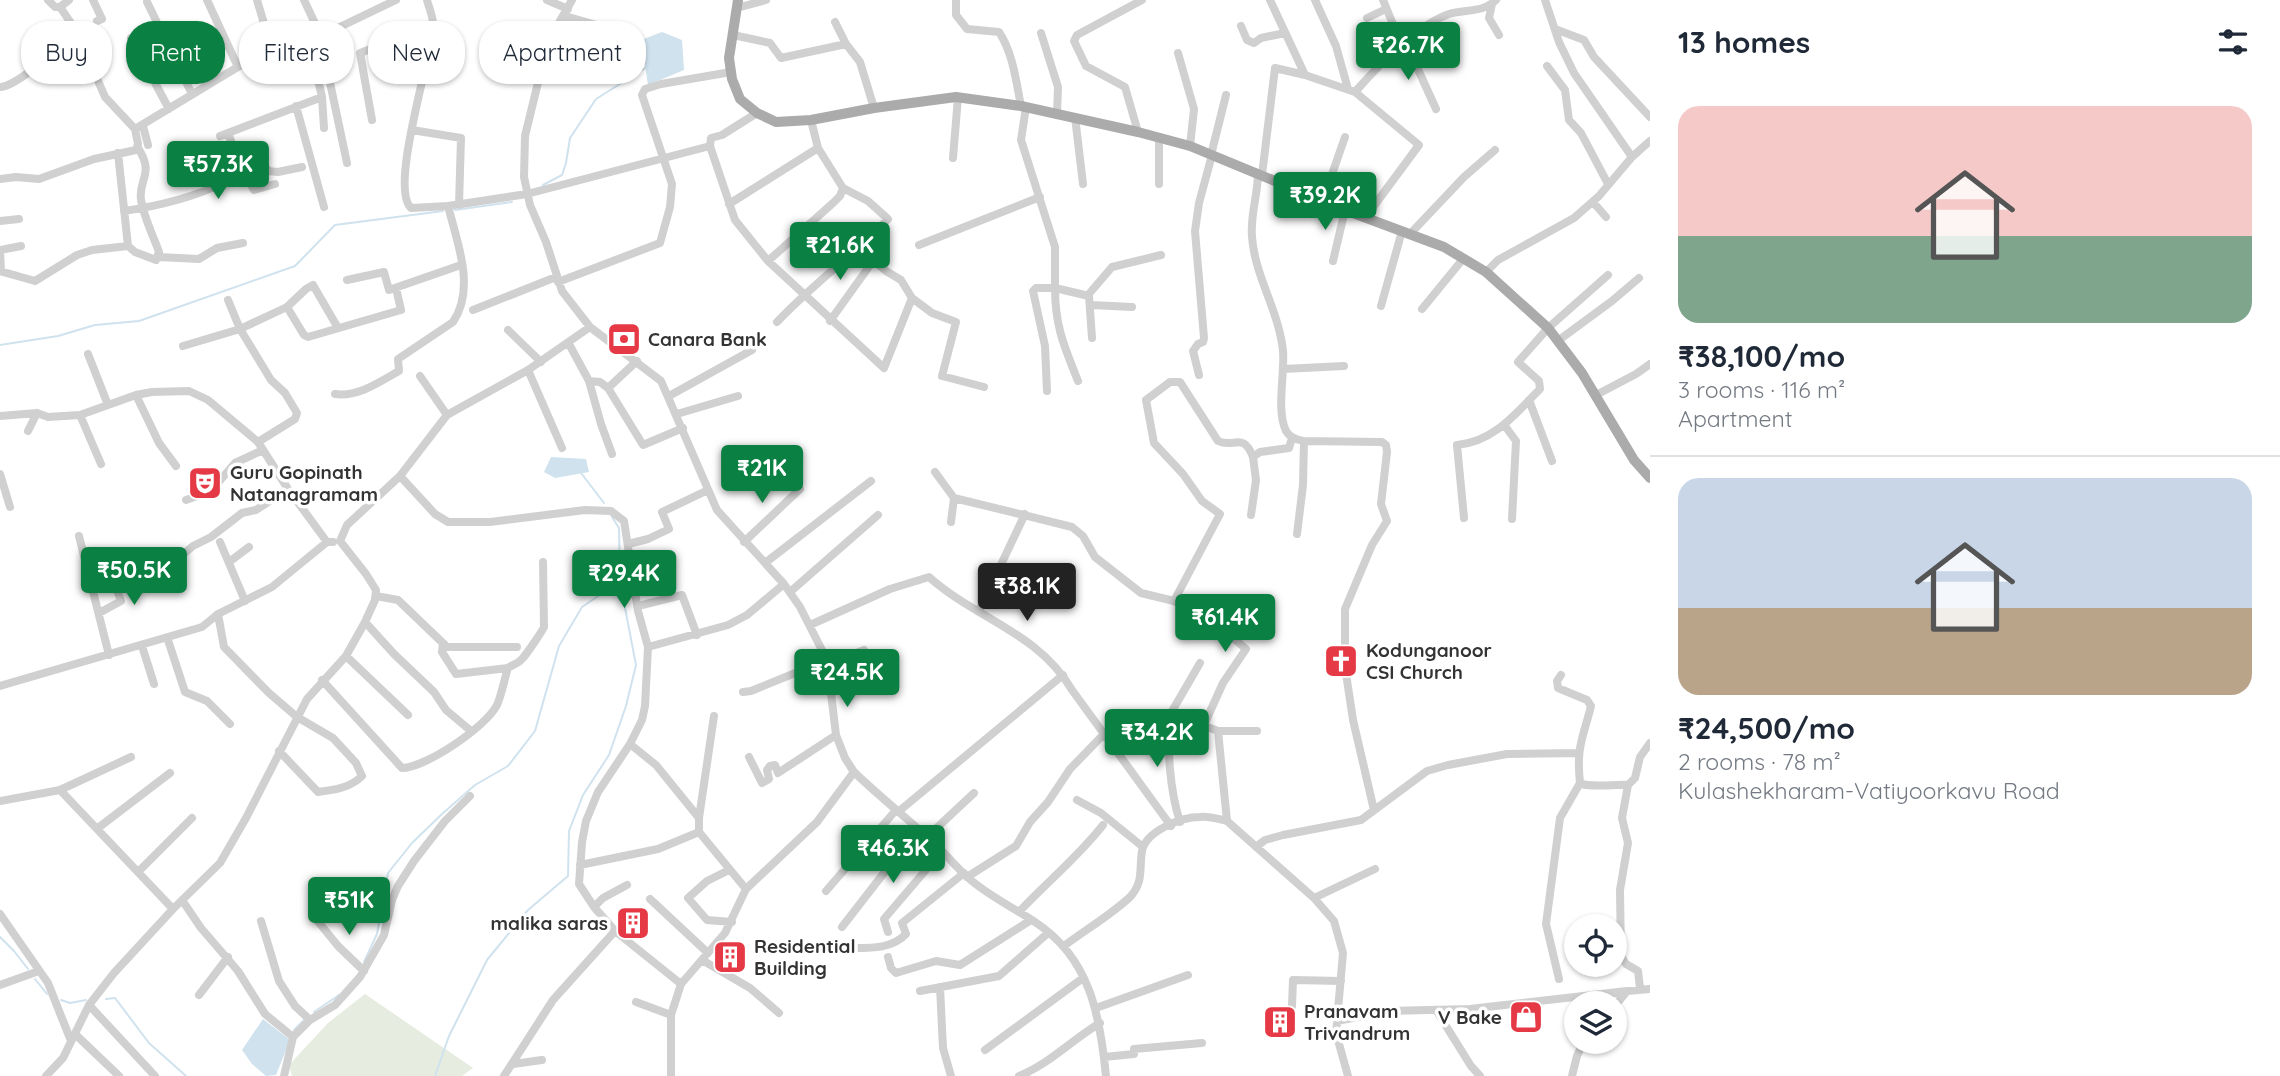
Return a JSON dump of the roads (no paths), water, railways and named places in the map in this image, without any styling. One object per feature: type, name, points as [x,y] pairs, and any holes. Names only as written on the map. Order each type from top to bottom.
[{"type":"main road","points":[[737,4],[729,58],[731,72],[740,99],[757,113],[776,122],[811,120],[874,107],[958,97],[1023,106],[1190,146],[1345,211],[1444,247],[1486,272],[1559,340],[1634,460],[1650,478]]},
{"type":"street","points":[[48,0],[55,7],[60,7],[69,0]]},
{"type":"street","points":[[93,0],[103,19],[97,21]]},
{"type":"street","points":[[139,128],[238,67],[207,0]]},
{"type":"street","points":[[257,0],[263,21]]},
{"type":"street","points":[[304,0],[314,21]]},
{"type":"street","points":[[352,21],[396,0]]},
{"type":"street","points":[[427,0],[433,21]]},
{"type":"street","points":[[547,0],[566,13],[590,21]]},
{"type":"street","points":[[572,0],[548,42],[525,136],[524,177],[527,194],[557,279],[568,300],[590,327],[656,375],[669,396],[717,510],[784,584],[810,625],[828,662],[836,735],[854,772],[928,837],[965,875],[1064,946],[1083,978],[1096,1008],[1106,1076]]},
{"type":"street","points":[[737,4],[766,0]]},
{"type":"street","points":[[956,0],[956,15],[967,29],[999,32],[1011,58],[1023,106],[1021,140],[1055,247],[1055,312],[1059,335],[1078,382]]},
{"type":"street","points":[[1138,132],[1125,87],[1087,66],[1074,41],[1077,35],[1142,0]]},
{"type":"street","points":[[1270,0],[1304,75]]},
{"type":"street","points":[[1315,0],[1336,46],[1352,91]]},
{"type":"street","points":[[1383,0],[1436,109]]},
{"type":"street","points":[[1545,0],[1574,73],[1632,157]]},
{"type":"street","points":[[148,2],[192,94]]},
{"type":"street","points":[[1352,91],[1404,45],[1448,14],[1476,9],[1494,2]]},
{"type":"street","points":[[1494,2],[1489,18],[1499,36]]},
{"type":"street","points":[[60,7],[69,21]]},
{"type":"street","points":[[1367,18],[1386,9]]},
{"type":"street","points":[[835,22],[846,44],[860,62],[874,107]]},
{"type":"street","points":[[1241,26],[1247,40],[1254,43],[1261,38],[1285,33]]},
{"type":"street","points":[[1555,29],[1584,40],[1594,57],[1650,117]]},
{"type":"street","points":[[1041,33],[1058,87],[1057,113]]},
{"type":"street","points":[[733,35],[770,43],[781,58],[846,44]]},
{"type":"street","points":[[368,50],[360,53],[372,120]]},
{"type":"street","points":[[1178,53],[1194,109],[1190,146]]},
{"type":"street","points":[[1547,66],[1565,90],[1569,120],[1581,133],[1608,184]]},
{"type":"street","points":[[1365,218],[1419,145],[1352,91],[1275,68],[1251,235],[1259,271],[1280,336],[1286,430],[1292,438],[1304,441],[1382,442],[1386,445],[1387,452],[1381,504],[1387,521],[1372,545],[1345,608],[1345,667],[1353,720],[1374,810]]},
{"type":"street","points":[[473,310],[660,243],[670,207],[672,184],[642,95],[645,89],[661,84],[731,72]]},
{"type":"street","points":[[0,87],[3,88],[21,76]]},
{"type":"street","points":[[98,84],[105,97],[139,128],[148,145]]},
{"type":"street","points":[[155,84],[169,110]]},
{"type":"street","points":[[318,84],[324,128]]},
{"type":"street","points":[[330,84],[347,163]]},
{"type":"street","points":[[422,84],[407,156],[406,203],[416,209],[527,194],[710,146]]},
{"type":"street","points":[[1199,375],[1193,351],[1203,341],[1195,232],[1199,203],[1226,95]]},
{"type":"street","points":[[275,184],[254,190],[224,134],[321,97]]},
{"type":"street","points":[[953,158],[958,97]]},
{"type":"street","points":[[296,106],[324,207]]},
{"type":"street","points":[[757,113],[722,135],[711,138],[710,146],[735,220],[768,261],[884,368],[912,298]]},
{"type":"street","points":[[1075,117],[1083,184]]},
{"type":"street","points":[[777,322],[803,295],[859,249],[888,219],[869,201],[843,188],[818,148],[811,120]]},
{"type":"street","points":[[139,128],[138,148],[143,156],[147,175],[141,195],[159,257]]},
{"type":"street","points":[[412,130],[461,138],[459,205]]},
{"type":"street","points":[[1158,137],[1159,184]]},
{"type":"street","points":[[1322,200],[1345,137]]},
{"type":"street","points":[[1486,272],[1498,260],[1574,218],[1593,202],[1632,157],[1650,141]]},
{"type":"street","points":[[0,179],[38,179],[138,148]]},
{"type":"street","points":[[729,204],[818,148]]},
{"type":"street","points":[[1381,306],[1406,233],[1494,150]]},
{"type":"street","points":[[118,153],[128,246]]},
{"type":"street","points":[[124,211],[205,191],[228,181],[261,160],[268,171],[278,172],[302,167]]},
{"type":"street","points":[[768,261],[833,203],[843,188]]},
{"type":"street","points":[[919,245],[1040,197]]},
{"type":"street","points":[[1593,202],[1606,217]]},
{"type":"street","points":[[335,394],[345,395],[365,390],[399,371],[398,359],[453,322],[459,313],[465,294],[449,206]]},
{"type":"street","points":[[1333,261],[1345,211]]},
{"type":"street","points":[[0,221],[19,219]]},
{"type":"street","points":[[21,246],[1,250],[1,271],[34,281],[77,255],[92,250],[128,246],[154,260],[159,257],[199,259],[217,247],[243,243]]},
{"type":"street","points":[[859,249],[901,280],[912,298],[932,313],[956,322],[942,376],[984,387]]},
{"type":"street","points":[[1088,295],[1112,267],[1161,255]]},
{"type":"street","points":[[1422,309],[1463,259]]},
{"type":"street","points":[[830,321],[873,261]]},
{"type":"street","points":[[347,280],[384,272],[389,290],[461,265]]},
{"type":"street","points":[[1464,518],[1457,445],[1481,440],[1505,426],[1529,400],[1542,385],[1518,362],[1548,328],[1608,275]]},
{"type":"street","points":[[1559,340],[1639,278]]},
{"type":"street","points":[[183,346],[240,329],[287,307],[306,289],[315,285],[338,328]]},
{"type":"street","points":[[287,307],[306,337],[401,310],[396,288]]},
{"type":"street","points":[[1048,391],[1045,346],[1034,290],[1055,288],[1088,295]]},
{"type":"street","points":[[1088,295],[1092,338]]},
{"type":"street","points":[[228,300],[240,329],[271,380],[285,393],[297,413],[295,419],[258,442]]},
{"type":"street","points":[[1091,305],[1132,307]]},
{"type":"street","points":[[340,541],[347,525],[400,476],[447,415],[541,362],[590,327]]},
{"type":"street","points":[[508,330],[541,362]]},
{"type":"street","points":[[569,344],[589,381],[612,454]]},
{"type":"street","points":[[669,396],[752,350]]},
{"type":"street","points":[[88,354],[108,405]]},
{"type":"street","points":[[608,388],[637,361]]},
{"type":"street","points":[[1595,395],[1650,364]]},
{"type":"street","points":[[1283,369],[1344,366]]},
{"type":"street","points":[[527,370],[562,448]]},
{"type":"street","points":[[420,376],[447,415]]},
{"type":"street","points":[[589,381],[600,382],[608,388],[643,445],[683,428]]},
{"type":"street","points":[[1174,601],[1220,514],[1202,501],[1183,474],[1154,443],[1147,398],[1170,382],[1180,382],[1218,441],[1224,444],[1238,440],[1245,443],[1253,457],[1256,480],[1251,515]]},
{"type":"street","points":[[0,416],[37,413],[47,417],[80,415],[135,395],[152,392],[198,393],[258,442],[327,542]]},
{"type":"street","points":[[135,395],[159,443],[176,466]]},
{"type":"street","points":[[677,414],[738,396]]},
{"type":"street","points":[[1529,400],[1552,461]]},
{"type":"street","points":[[28,431],[37,413]]},
{"type":"street","points":[[80,415],[101,464]]},
{"type":"street","points":[[1505,426],[1516,441],[1512,519]]},
{"type":"street","points":[[1253,457],[1260,452],[1289,449],[1292,438]]},
{"type":"street","points":[[1297,534],[1303,485],[1304,441]]},
{"type":"street","points":[[186,500],[211,491],[235,463],[263,450]]},
{"type":"street","points":[[935,472],[954,498],[1072,527],[1083,536],[1095,557],[1141,593],[1174,601],[1219,626],[1246,649],[1223,683],[1204,725]]},
{"type":"street","points":[[0,474],[10,507]]},
{"type":"street","points":[[400,476],[435,514],[448,522],[490,522],[585,510],[607,510],[622,518],[648,647],[646,706],[630,744],[598,792],[589,812],[582,842],[579,884],[615,931],[681,984]]},
{"type":"street","points":[[765,563],[871,481]]},
{"type":"street","points":[[152,562],[180,556],[242,513],[256,510],[288,489]]},
{"type":"street","points":[[744,542],[800,489]]},
{"type":"street","points":[[628,544],[648,540],[670,529],[662,512],[708,490]]},
{"type":"street","points":[[951,522],[954,498]]},
{"type":"street","points":[[979,611],[1025,514]]},
{"type":"street","points":[[790,592],[878,515]]},
{"type":"street","points":[[79,536],[109,655]]},
{"type":"street","points":[[0,686],[202,627],[218,614],[272,587],[327,542],[340,541]]},
{"type":"street","points":[[46,1076],[63,1058],[89,1005],[114,974],[173,909],[220,863],[297,717],[322,680],[346,656],[365,622],[376,597],[372,583],[340,541]]},
{"type":"street","points":[[220,542],[246,601]]},
{"type":"street","points":[[229,562],[249,547]]},
{"type":"street","points":[[443,643],[442,652],[456,674],[508,668],[523,659],[531,644],[543,631],[543,562]]},
{"type":"street","points":[[810,625],[890,589],[929,577],[944,590],[1030,642],[1063,675],[1171,825]]},
{"type":"street","points":[[99,613],[121,601],[113,579]]},
{"type":"street","points":[[648,647],[728,625],[747,615],[784,584]]},
{"type":"street","points":[[638,606],[682,595],[697,635]]},
{"type":"street","points":[[376,597],[398,600],[447,647],[517,648]]},
{"type":"street","points":[[218,614],[224,647],[297,717],[333,738],[356,763],[362,776],[356,782],[339,789],[318,792],[279,751]]},
{"type":"street","points":[[365,622],[434,692],[446,710],[471,731]]},
{"type":"street","points":[[167,637],[185,692],[207,701],[230,724]]},
{"type":"street","points":[[142,646],[154,684]]},
{"type":"street","points":[[743,692],[864,650]]},
{"type":"street","points":[[346,656],[408,715]]},
{"type":"street","points":[[1180,822],[1174,799],[1168,730],[1171,713],[1200,663]]},
{"type":"street","points":[[322,680],[403,768],[435,757],[489,716],[496,706],[508,668]]},
{"type":"street","points":[[826,891],[897,811],[1063,675]]},
{"type":"street","points":[[1559,979],[1546,924],[1560,818],[1580,783],[1578,753],[1590,704],[1587,700],[1558,688],[1557,681],[1561,675]]},
{"type":"street","points":[[1171,713],[1218,731],[1257,731]]},
{"type":"street","points":[[714,716],[699,832],[746,889]]},
{"type":"street","points":[[1218,731],[1227,821]]},
{"type":"street","points":[[851,948],[886,946],[904,937],[906,934],[902,923],[965,875],[1016,846],[1030,822],[1048,802],[1070,769],[1104,734]]},
{"type":"street","points":[[749,757],[762,783],[769,779],[767,770],[770,766],[775,765],[778,773],[836,735]]},
{"type":"street","points":[[1337,1021],[1388,1011],[1469,1009],[1645,988],[1638,971],[1626,964],[1621,956],[1620,890],[1628,843],[1621,821],[1628,785],[1635,778],[1640,757],[1650,743]]},
{"type":"street","points":[[630,744],[656,765],[699,817]]},
{"type":"street","points":[[1256,847],[1265,839],[1361,820],[1427,771],[1507,754],[1578,753]]},
{"type":"street","points":[[0,801],[60,790],[131,757]]},
{"type":"street","points":[[671,1076],[671,1015],[681,984],[732,922],[746,889],[817,822],[854,772]]},
{"type":"street","points":[[98,828],[170,773]]},
{"type":"street","points":[[1580,783],[1586,786],[1610,783],[1628,785]]},
{"type":"street","points":[[60,790],[173,909]]},
{"type":"street","points":[[928,837],[974,793]]},
{"type":"street","points":[[284,1076],[293,1037],[310,1020],[335,1005],[364,971],[384,935],[398,886],[445,821],[470,796]]},
{"type":"street","points":[[1077,800],[1101,813],[1143,847]]},
{"type":"street","points":[[1064,946],[1129,897],[1140,882],[1143,847],[1158,831],[1200,817],[1227,821],[1331,915],[1343,953],[1337,1036],[1349,1076]]},
{"type":"street","points":[[139,871],[192,818]]},
{"type":"street","points":[[1019,912],[1072,862],[1103,825]]},
{"type":"street","points":[[842,927],[918,830]]},
{"type":"street","points":[[580,864],[658,849],[699,832]]},
{"type":"street","points":[[888,932],[884,919],[942,851]]},
{"type":"street","points":[[1314,898],[1375,869]]},
{"type":"street","points":[[729,870],[707,881],[688,898],[707,920],[732,922]]},
{"type":"street","points":[[594,907],[603,898],[627,885]]},
{"type":"street","points":[[650,899],[708,953]]},
{"type":"street","points":[[182,900],[201,928],[228,957],[265,1014],[293,1037]]},
{"type":"street","points":[[0,914],[48,983],[73,1037],[119,1076]]},
{"type":"street","points":[[317,919],[338,946],[364,971]]},
{"type":"street","points":[[888,957],[891,968],[896,973],[936,961],[960,965],[1031,920]]},
{"type":"street","points":[[261,921],[279,981],[295,1006],[310,1020]]},
{"type":"street","points":[[504,1076],[553,1000],[615,931]]},
{"type":"street","points":[[920,991],[999,976],[1048,933]]},
{"type":"street","points":[[199,995],[228,957]]},
{"type":"street","points":[[702,960],[750,988],[779,1013]]},
{"type":"street","points":[[0,985],[39,971]]},
{"type":"street","points":[[1096,1008],[1188,975]]},
{"type":"street","points":[[985,1050],[1083,978]]},
{"type":"street","points":[[1292,1006],[1293,980],[1341,981]]},
{"type":"street","points":[[940,987],[943,1048],[951,1076]]},
{"type":"street","points":[[636,1002],[671,1015]]},
{"type":"street","points":[[89,1005],[155,1076]]},
{"type":"street","points":[[1436,1010],[1480,1076]]},
{"type":"street","points":[[1018,1076],[1043,1064],[1074,1038],[1100,1023]]},
{"type":"street","points":[[1104,1058],[1134,1054],[1134,1049],[1202,1043]]},
{"type":"street","points":[[1572,1076],[1578,1054]]},
{"type":"street","points":[[513,1064],[542,1060]]},
{"type":"water","points":[[662,32],[682,40],[684,70],[648,85],[646,38]]},
{"type":"water","points":[[551,457],[586,459],[589,472],[555,478],[544,472]]},
{"type":"water","points":[[263,1019],[290,1040],[276,1075],[266,1076],[252,1064],[242,1050]]},
{"type":"waterway","points":[[543,185],[562,175],[570,138],[596,99],[647,67]]},
{"type":"waterway","points":[[455,210],[512,202]]},
{"type":"waterway","points":[[0,345],[58,336],[95,325],[139,321],[295,266],[335,225],[443,211]]},
{"type":"waterway","points":[[581,473],[604,503]]},
{"type":"waterway","points":[[435,1076],[449,1036],[487,960],[528,910],[568,876],[569,831],[583,795],[609,755],[626,706],[636,665],[620,582],[619,528],[612,517]]},
{"type":"waterway","points":[[364,962],[377,934],[388,873],[412,843],[442,814],[475,785],[508,766],[535,731],[559,646],[582,607],[619,582]]},
{"type":"waterway","points":[[0,937],[28,969]]},
{"type":"waterway","points":[[35,979],[47,994]]},
{"type":"waterway","points":[[314,1012],[339,995]]},
{"type":"waterway","points":[[106,999],[115,998],[149,1043],[186,1076]]},
{"type":"waterway","points":[[61,1000],[70,1003],[86,1000]]},
{"type":"waterway","points":[[294,1030],[304,1020]]},
{"type":"place","name":"Canara Bank","points":[[624,339]]},
{"type":"place","name":"Guru Gopinath Natanagramam","points":[[205,483]]},
{"type":"place","name":"Kodunganoor CSI Church","points":[[1341,661]]},
{"type":"place","name":"malika saras","points":[[633,923]]},
{"type":"place","name":"Residential Building","points":[[730,957]]},
{"type":"place","name":"V Bake","points":[[1526,1017]]},
{"type":"place","name":"Pranavam Trivandrum","points":[[1280,1022]]}]
